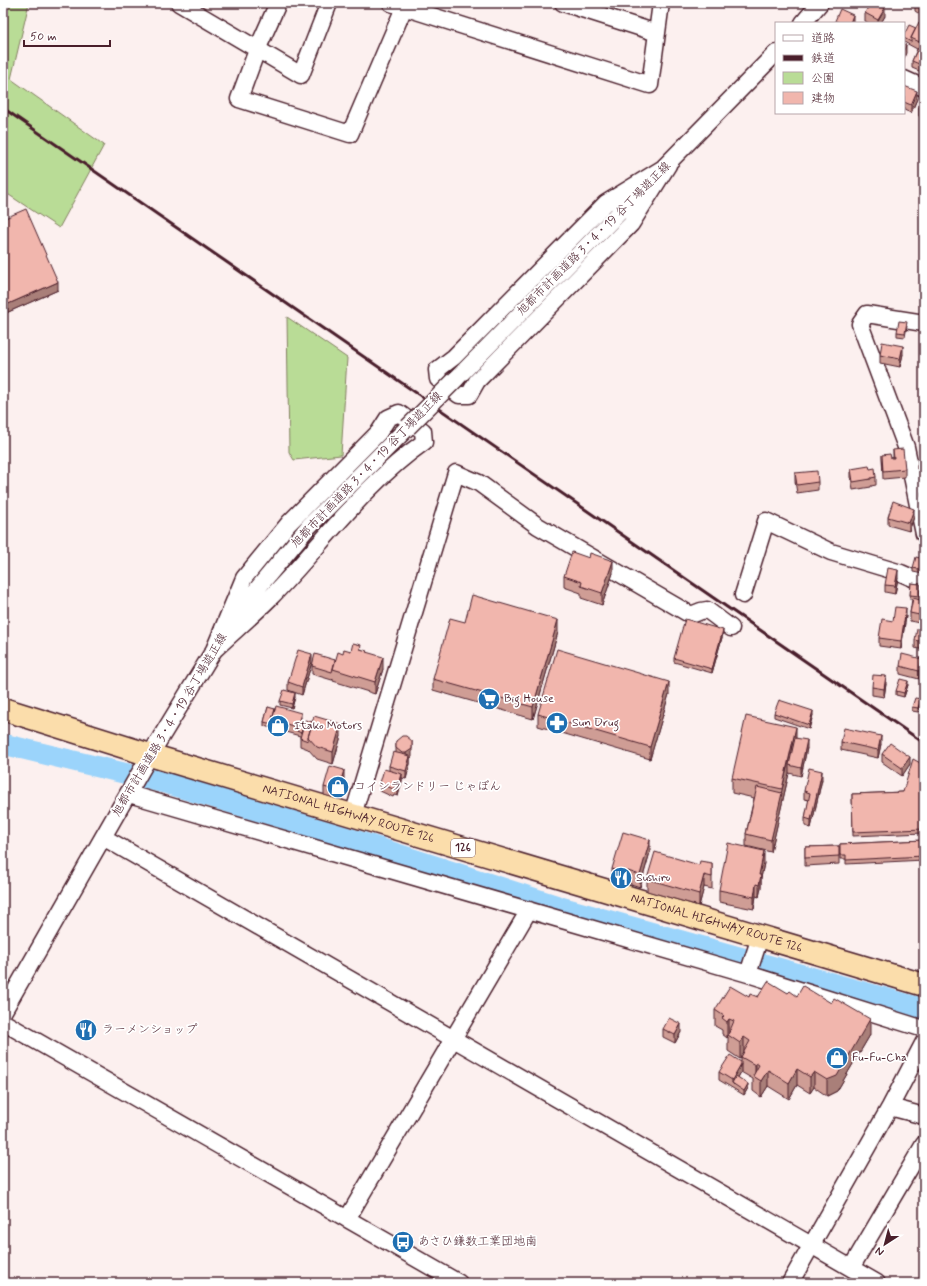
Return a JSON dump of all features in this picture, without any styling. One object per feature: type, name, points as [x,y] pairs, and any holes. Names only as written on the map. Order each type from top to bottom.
[{"type":"highway","name":"NATIONAL HIGHWAY ROUTE 126","points":[[3,709],[146,763],[353,815],[924,986]]},
{"type":"street","points":[[179,3],[301,75],[329,3]]},
{"type":"street","points":[[563,3],[657,33]]},
{"type":"street","points":[[273,5],[239,99],[350,134],[400,5],[650,85],[661,3]]},
{"type":"street","points":[[804,22],[820,3]]},
{"type":"street","name":"旭都市計画道路 3・4・19 谷丁場遊正線","points":[[3,1012],[146,763],[214,650],[257,589],[309,526],[668,165],[775,54]]},
{"type":"street","points":[[905,79],[924,88]]},
{"type":"street","points":[[668,165],[631,224],[477,380],[469,395],[459,395],[438,379],[437,370],[454,357],[606,203],[668,165]]},
{"type":"street","points":[[924,323],[867,314],[860,324],[906,447],[924,534]]},
{"type":"street","points":[[399,413],[423,431],[424,442],[398,461],[325,536],[270,598],[214,650],[244,578],[289,523],[374,437],[388,418],[399,413]]},
{"type":"street","points":[[353,815],[456,473],[479,483],[538,526],[691,616],[706,610],[731,628]]},
{"type":"street","points":[[743,594],[766,521],[831,552],[901,573],[924,583]]},
{"type":"street","points":[[130,792],[748,974],[924,1029]]},
{"type":"street","points":[[103,837],[877,1283]]},
{"type":"street","points":[[347,1219],[528,910]]},
{"type":"street","points":[[748,974],[760,937]]},
{"type":"street","points":[[3,1022],[459,1283]]},
{"type":"street","points":[[790,1283],[890,1107],[924,1042]]},
{"type":"street","points":[[890,1107],[924,1116]]},
{"type":"street","points":[[851,1268],[924,1144]]},
{"type":"green space","points":[[3,3],[29,3],[11,79],[104,145],[59,228],[3,191]]},
{"type":"green space","points":[[287,317],[347,358],[341,455],[294,460],[289,452]]},
{"type":"building","points":[[870,3],[876,3],[885,8],[878,20],[865,13]]},
{"type":"building","points":[[915,3],[924,3],[924,9]]},
{"type":"building","points":[[840,9],[853,15],[850,22],[835,21]]},
{"type":"building","points":[[919,22],[924,24],[924,44],[911,38]]},
{"type":"building","points":[[909,25],[916,28],[911,38],[911,42],[905,39],[905,33]]},
{"type":"building","points":[[918,48],[924,50],[924,66],[912,61]]},
{"type":"building","points":[[905,86],[917,91],[911,105],[905,102]]},
{"type":"building","points":[[924,95],[924,110],[919,108]]},
{"type":"building","points":[[26,209],[58,282],[6,305],[3,297],[3,219]]},
{"type":"building","points":[[899,321],[907,322],[905,333],[897,332]]},
{"type":"building","points":[[882,342],[903,346],[900,359],[880,355]]},
{"type":"building","points":[[903,449],[905,469],[883,471],[882,455],[890,454],[891,458],[894,458],[893,450]]},
{"type":"building","points":[[921,455],[924,457],[924,468],[917,465]]},
{"type":"building","points":[[869,466],[870,469],[875,468],[876,477],[853,482],[851,469]]},
{"type":"building","points":[[817,471],[818,482],[797,485],[795,473]]},
{"type":"building","points":[[893,501],[914,509],[909,523],[888,517]]},
{"type":"building","points":[[572,552],[589,558],[590,553],[613,561],[602,593],[581,586],[582,582],[564,576]]},
{"type":"building","points":[[916,557],[924,559],[923,570],[913,568]]},
{"type":"building","points":[[888,568],[898,570],[895,586],[885,585]]},
{"type":"building","points":[[911,583],[920,584],[920,596],[910,595]]},
{"type":"building","points":[[472,595],[558,620],[533,707],[433,679],[450,618],[465,622]]},
{"type":"building","points":[[913,598],[924,601],[924,616],[910,613]]},
{"type":"building","points":[[895,607],[906,608],[901,641],[879,638],[882,619],[893,621]]},
{"type":"building","points":[[685,619],[723,630],[712,669],[674,658]]},
{"type":"building","points":[[917,629],[924,630],[924,642],[915,640]]},
{"type":"building","points":[[353,643],[361,645],[360,649],[367,651],[366,652],[383,657],[375,682],[333,669],[338,652],[343,654],[344,649],[351,651]]},
{"type":"building","points":[[557,649],[669,682],[650,747],[538,714]]},
{"type":"building","points":[[298,650],[312,654],[302,687],[288,682]]},
{"type":"building","points":[[315,654],[335,660],[332,672],[312,666]]},
{"type":"building","points":[[902,654],[922,659],[919,671],[900,666]]},
{"type":"building","points":[[873,675],[886,676],[884,689],[872,687]]},
{"type":"building","points":[[900,679],[908,681],[904,693],[896,691]]},
{"type":"building","points":[[284,690],[295,693],[292,704],[280,701]]},
{"type":"building","points":[[915,698],[921,699],[918,708],[912,707]]},
{"type":"building","points":[[779,700],[813,711],[809,725],[774,713]]},
{"type":"building","points":[[276,706],[301,713],[297,727],[272,720]]},
{"type":"building","points":[[268,707],[275,709],[272,724],[264,722]]},
{"type":"building","points":[[314,716],[341,724],[333,752],[317,747],[308,737]]},
{"type":"building","points":[[746,716],[796,727],[782,789],[732,778]]},
{"type":"building","points":[[305,720],[313,722],[308,741],[300,738]]},
{"type":"building","points":[[300,722],[304,723],[301,733],[297,731]]},
{"type":"building","points":[[844,728],[881,736],[878,750],[841,742]]},
{"type":"building","points":[[402,736],[406,736],[412,741],[412,749],[406,753],[402,753],[396,748],[396,741]]},
{"type":"building","points":[[795,738],[807,740],[801,768],[789,765]]},
{"type":"building","points":[[890,743],[910,757],[902,768],[882,754]]},
{"type":"building","points":[[393,752],[410,756],[406,771],[389,766]]},
{"type":"building","points":[[913,759],[924,765],[924,829],[853,832],[852,794],[903,792]]},
{"type":"building","points":[[330,766],[344,770],[338,791],[324,787]]},
{"type":"building","points":[[809,768],[822,771],[811,820],[805,818],[810,793],[804,791]]},
{"type":"building","points":[[384,769],[402,774],[398,788],[394,787],[393,789],[380,783]]},
{"type":"building","points":[[757,787],[782,793],[771,840],[746,834]]},
{"type":"building","points":[[623,832],[650,840],[640,875],[628,871],[627,874],[612,869]]},
{"type":"building","points":[[924,840],[924,856],[846,860],[846,855],[840,855],[840,844]]},
{"type":"building","points":[[728,843],[764,851],[759,875],[761,875],[759,885],[756,884],[754,897],[719,890]]},
{"type":"building","points":[[839,846],[839,856],[805,858],[805,847]]},
{"type":"building","points":[[655,852],[699,865],[700,861],[712,863],[712,877],[704,875],[699,894],[647,879]]},
{"type":"building","points":[[768,981],[788,993],[790,991],[797,996],[803,986],[831,1003],[834,998],[870,1019],[837,1076],[827,1080],[814,1072],[810,1077],[797,1069],[789,1083],[768,1070],[761,1081],[753,1076],[759,1065],[756,1063],[755,1065],[741,1057],[750,1041],[744,1037],[740,1043],[728,1035],[734,1021],[729,1019],[727,1022],[722,1018],[724,1016],[715,1010],[730,986],[749,997],[750,994],[758,997]]},
{"type":"building","points":[[669,1018],[681,1024],[675,1035],[663,1029]]},
{"type":"building","points":[[730,1055],[741,1062],[732,1080],[719,1072]]},
{"type":"building","points":[[736,1076],[748,1084],[744,1091],[732,1083]]},
{"type":"waterway","points":[[3,744],[165,783],[342,836],[561,907],[924,1009]]},
{"type":"railway","points":[[3,108],[924,743]]},
{"type":"place","name":"Big House","points":[[489,699]]},
{"type":"place","name":"Sun Drug","points":[[557,723]]},
{"type":"place","name":"Itako Motors","points":[[278,726]]},
{"type":"place","name":"コインランドリー じゃぼん","points":[[338,787]]},
{"type":"place","name":"Sushiro","points":[[621,878]]},
{"type":"place","name":"ラーメンショップ","points":[[86,1030]]},
{"type":"place","name":"Fu-Fu-Cha","points":[[837,1058]]},
{"type":"place","name":"あさひ鎌数工業団地南","points":[[403,1242]]}]
